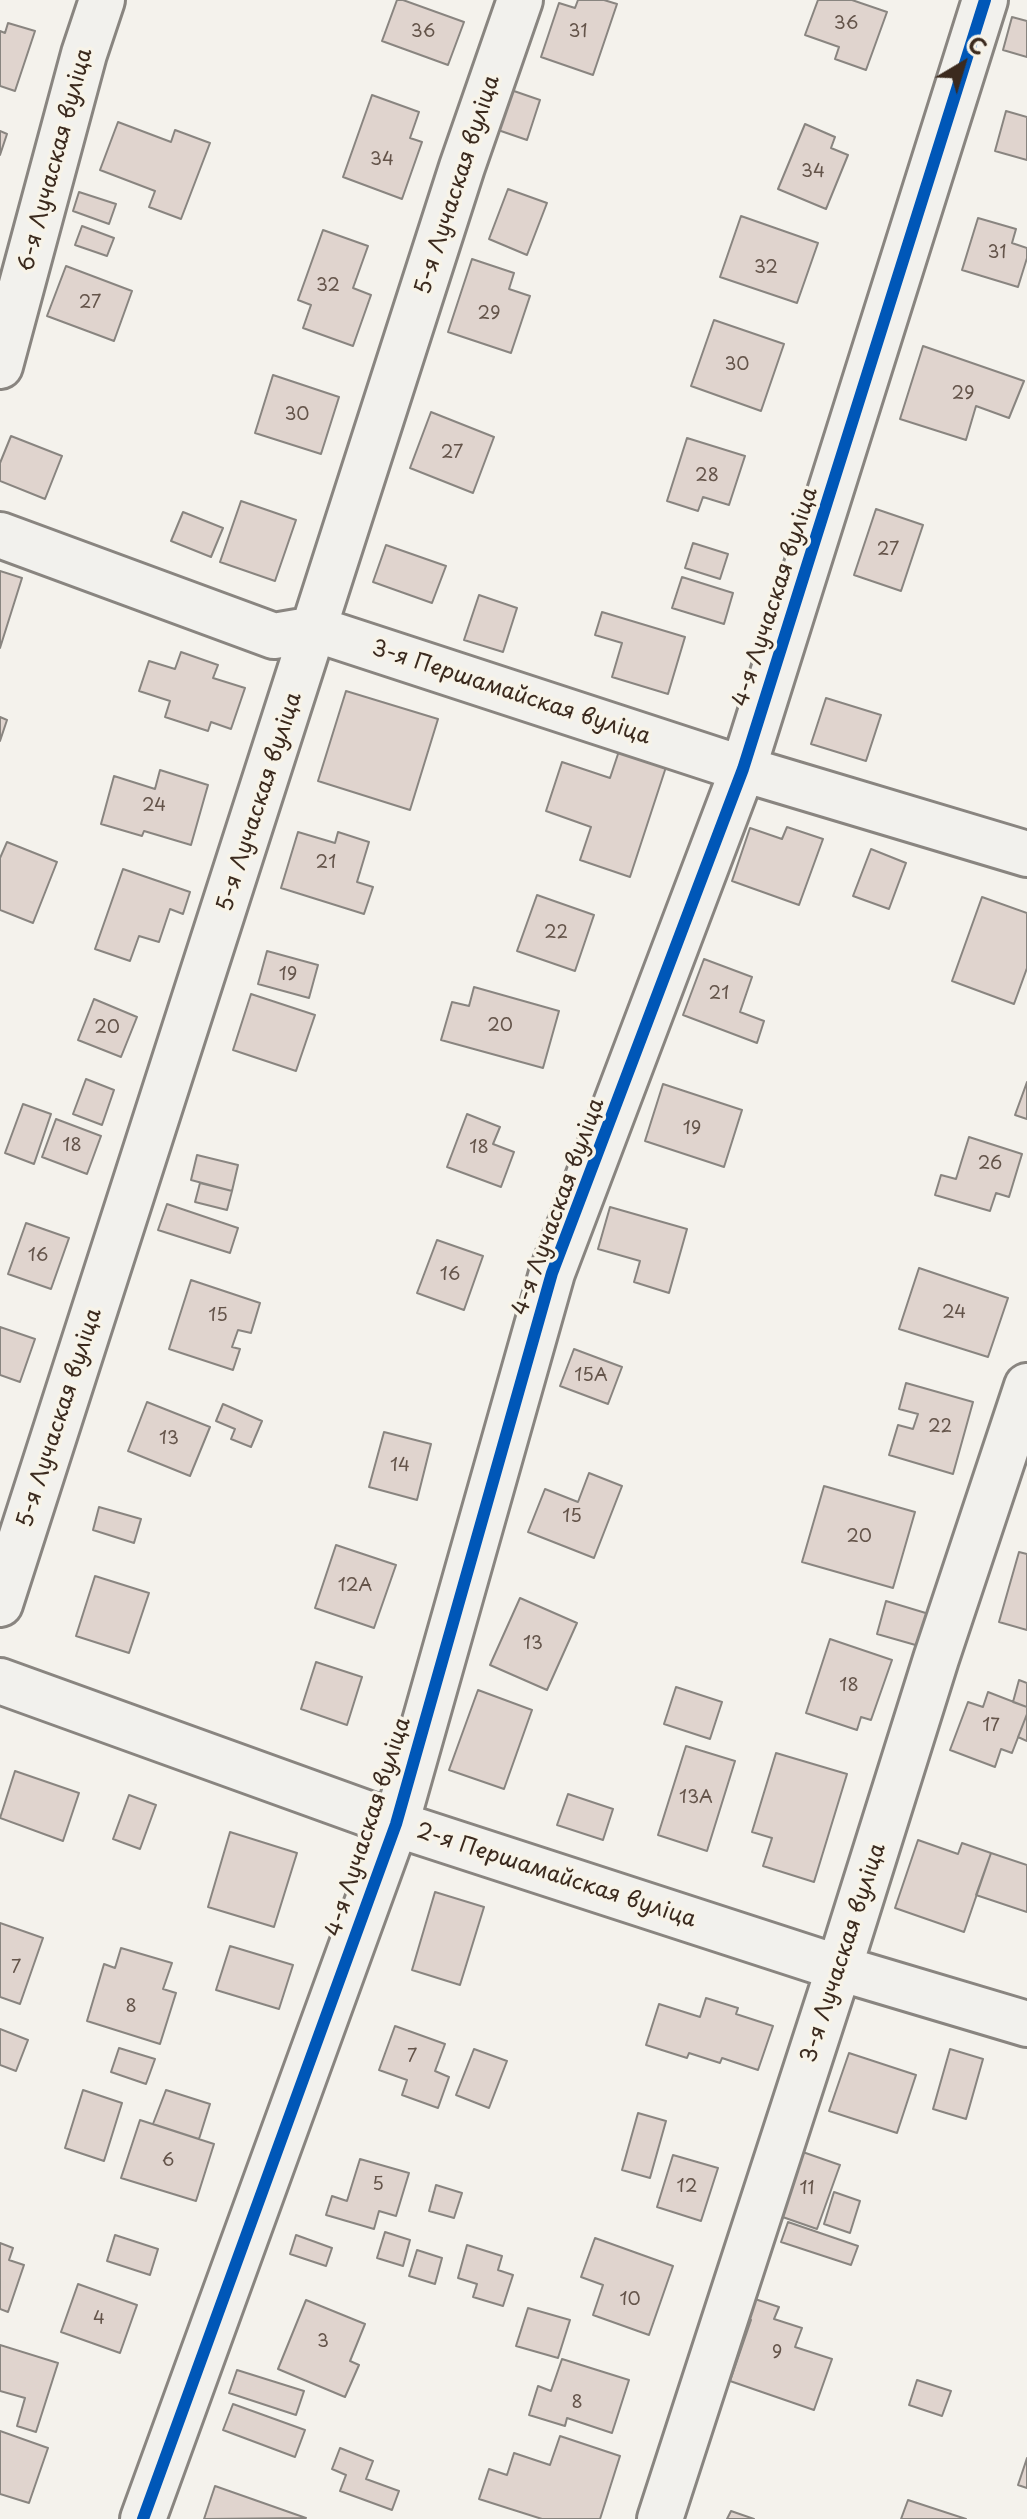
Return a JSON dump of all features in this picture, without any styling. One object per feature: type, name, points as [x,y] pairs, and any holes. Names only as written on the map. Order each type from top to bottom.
[{"type":"street","name":"6-я Лучаская вуліца","points":[[0,366],[84,54],[102,0]]},
{"type":"street","name":"5-я Лучаская вуліца","points":[[0,1604],[462,167],[520,0]]},
{"type":"street","name":"4-я Лучаская вуліца","points":[[143,2519],[396,1824],[552,1273],[743,769],[985,0]]},
{"type":"street","name":"3-я Першамайская вуліца","points":[[0,535],[274,636],[315,629],[743,769],[1027,854]]},
{"type":"street","name":"3-я Лучаская вуліца","points":[[660,2519],[936,1659],[1027,1386]]},
{"type":"street","name":"2-я Першамайская вуліца","points":[[0,1681],[396,1824],[839,1968],[1027,2024]]},
{"type":"building","points":[[397,0],[464,22],[448,65],[382,41]]},
{"type":"building","points":[[578,0],[604,0],[617,4],[593,75],[541,57],[559,3],[575,8]]},
{"type":"building","points":[[818,0],[852,0],[887,12],[866,70],[835,59],[839,47],[805,35]]},
{"type":"building","points":[[1012,17],[1027,21],[1027,57],[1003,50]]},
{"type":"building","points":[[8,23],[35,31],[15,91],[0,86],[0,31],[5,33]]},
{"type":"building","points":[[511,90],[540,100],[527,140],[498,130]]},
{"type":"building","points":[[372,95],[419,112],[410,138],[422,142],[402,199],[343,177]]},
{"type":"building","points":[[1006,111],[1027,117],[1027,160],[995,151]]},
{"type":"building","points":[[118,122],[171,142],[175,130],[210,143],[181,219],[149,207],[155,191],[100,170]]},
{"type":"building","points":[[805,124],[835,137],[831,148],[848,155],[826,209],[778,189]]},
{"type":"building","points":[[0,131],[7,134],[0,155]]},
{"type":"building","points":[[508,189],[547,203],[527,255],[489,239]]},
{"type":"building","points":[[79,192],[116,204],[109,224],[73,211]]},
{"type":"building","points":[[741,216],[818,243],[797,303],[720,277]]},
{"type":"building","points":[[978,218],[1016,229],[1012,243],[1027,248],[1018,287],[962,270]]},
{"type":"building","points":[[82,226],[114,238],[107,256],[75,245]]},
{"type":"building","points":[[323,230],[368,246],[353,288],[371,295],[353,346],[303,328],[311,305],[298,300]]},
{"type":"building","points":[[472,259],[514,273],[509,289],[530,296],[511,353],[448,332]]},
{"type":"building","points":[[66,266],[132,291],[114,341],[47,316]]},
{"type":"building","points":[[714,320],[784,344],[761,411],[691,386]]},
{"type":"building","points":[[923,346],[1024,381],[1009,418],[976,406],[966,440],[900,419]]},
{"type":"building","points":[[273,375],[339,397],[321,454],[255,433]]},
{"type":"building","points":[[431,412],[494,437],[473,493],[410,468]]},
{"type":"building","points":[[11,436],[62,456],[45,499],[0,481],[0,463]]},
{"type":"building","points":[[687,438],[745,456],[729,505],[703,497],[698,511],[667,501]]},
{"type":"building","points":[[241,501],[296,520],[275,581],[220,562]]},
{"type":"building","points":[[876,509],[923,525],[901,591],[854,575]]},
{"type":"building","points":[[183,512],[223,528],[211,557],[171,541]]},
{"type":"building","points":[[693,543],[728,554],[720,579],[685,568]]},
{"type":"building","points":[[386,545],[446,566],[432,603],[373,582]]},
{"type":"building","points":[[0,571],[22,578],[0,648]]},
{"type":"building","points":[[682,577],[733,593],[724,624],[672,608]]},
{"type":"building","points":[[479,595],[517,608],[503,652],[464,640]]},
{"type":"building","points":[[602,612],[685,637],[668,694],[612,677],[622,643],[595,635]]},
{"type":"building","points":[[181,652],[218,665],[213,678],[245,688],[231,729],[211,722],[208,731],[165,717],[170,701],[139,691],[149,661],[175,669]]},
{"type":"building","points":[[346,691],[438,719],[410,810],[318,781]]},
{"type":"building","points":[[826,698],[881,715],[866,761],[811,744]]},
{"type":"building","points":[[0,717],[7,720],[0,741]]},
{"type":"building","points":[[619,751],[666,767],[630,877],[580,860],[591,827],[546,811],[562,762],[610,778]]},
{"type":"building","points":[[160,770],[208,785],[191,845],[144,831],[142,836],[101,824],[114,776],[155,789]]},
{"type":"building","points":[[787,827],[823,839],[799,905],[732,881],[750,828],[782,839]]},
{"type":"building","points":[[298,832],[335,843],[338,832],[369,842],[357,882],[373,887],[364,914],[281,888]]},
{"type":"building","points":[[7,842],[57,862],[33,923],[0,910],[0,858]]},
{"type":"building","points":[[871,849],[906,863],[889,909],[853,896]]},
{"type":"building","points":[[123,869],[190,892],[183,914],[170,909],[159,942],[139,936],[130,961],[95,949]]},
{"type":"building","points":[[537,895],[594,915],[575,971],[517,951]]},
{"type":"building","points":[[982,897],[1027,913],[1027,968],[1014,1004],[952,981]]},
{"type":"building","points":[[267,951],[318,965],[309,998],[258,984]]},
{"type":"building","points":[[704,959],[752,977],[740,1012],[764,1021],[757,1043],[683,1015]]},
{"type":"building","points":[[474,987],[559,1011],[543,1068],[441,1040],[452,1002],[469,1006]]},
{"type":"building","points":[[251,994],[315,1015],[296,1071],[233,1050]]},
{"type":"building","points":[[94,999],[137,1017],[121,1057],[78,1040]]},
{"type":"building","points":[[86,1079],[114,1090],[102,1125],[73,1114]]},
{"type":"building","points":[[1027,1082],[1027,1119],[1015,1115]]},
{"type":"building","points":[[663,1084],[742,1110],[724,1167],[645,1141]]},
{"type":"building","points":[[23,1104],[51,1114],[34,1164],[5,1153]]},
{"type":"building","points":[[467,1114],[500,1127],[493,1144],[514,1152],[501,1187],[447,1167]]},
{"type":"building","points":[[56,1119],[101,1136],[87,1174],[42,1157]]},
{"type":"building","points":[[969,1137],[1022,1154],[1009,1197],[996,1193],[990,1211],[935,1195],[941,1175],[956,1179]]},
{"type":"building","points":[[197,1155],[238,1165],[232,1191],[191,1180]]},
{"type":"building","points":[[200,1183],[232,1191],[227,1210],[195,1202]]},
{"type":"building","points":[[167,1204],[238,1228],[230,1253],[158,1230]]},
{"type":"building","points":[[610,1207],[687,1229],[669,1293],[634,1282],[640,1261],[598,1249]]},
{"type":"building","points":[[26,1223],[69,1238],[51,1289],[8,1274]]},
{"type":"building","points":[[437,1240],[483,1256],[464,1310],[417,1293]]},
{"type":"building","points":[[919,1268],[1008,1298],[988,1357],[899,1329]]},
{"type":"building","points":[[191,1280],[260,1303],[251,1333],[238,1330],[232,1347],[240,1349],[233,1370],[169,1349]]},
{"type":"building","points":[[0,1327],[35,1339],[20,1382],[0,1375]]},
{"type":"building","points":[[574,1349],[622,1367],[608,1404],[560,1386]]},
{"type":"building","points":[[906,1383],[973,1402],[953,1474],[889,1455],[898,1425],[913,1429],[918,1414],[899,1409]]},
{"type":"building","points":[[147,1402],[210,1427],[190,1476],[128,1451]]},
{"type":"building","points":[[223,1404],[262,1421],[251,1447],[231,1439],[235,1429],[216,1421]]},
{"type":"building","points":[[384,1432],[431,1444],[417,1500],[369,1487]]},
{"type":"building","points":[[589,1473],[622,1486],[594,1558],[528,1532],[545,1489],[578,1502]]},
{"type":"building","points":[[824,1486],[915,1512],[893,1588],[802,1562]]},
{"type":"building","points":[[99,1507],[141,1519],[134,1543],[93,1530]]},
{"type":"building","points":[[336,1545],[396,1565],[374,1628],[315,1608]]},
{"type":"building","points":[[1019,1552],[1027,1554],[1027,1630],[999,1622]]},
{"type":"building","points":[[95,1576],[149,1593],[129,1653],[76,1636]]},
{"type":"building","points":[[520,1598],[577,1623],[547,1690],[490,1665]]},
{"type":"building","points":[[886,1601],[929,1614],[919,1646],[877,1634]]},
{"type":"building","points":[[830,1639],[892,1660],[871,1720],[861,1717],[857,1730],[806,1713]]},
{"type":"building","points":[[316,1662],[362,1677],[347,1725],[301,1709]]},
{"type":"building","points":[[1019,1680],[1027,1683],[1027,1707],[1013,1702]]},
{"type":"building","points":[[676,1687],[722,1702],[710,1739],[664,1724]]},
{"type":"building","points":[[478,1690],[532,1710],[504,1789],[449,1770]]},
{"type":"building","points":[[988,1692],[1027,1707],[1012,1753],[1001,1749],[995,1767],[950,1750],[968,1702],[983,1707]]},
{"type":"building","points":[[1027,1714],[1027,1741],[1018,1737]]},
{"type":"building","points":[[686,1746],[735,1761],[707,1851],[658,1835]]},
{"type":"building","points":[[776,1753],[847,1774],[814,1882],[763,1866],[772,1838],[752,1832]]},
{"type":"building","points":[[15,1771],[79,1793],[63,1841],[0,1818]]},
{"type":"building","points":[[568,1794],[613,1809],[603,1840],[557,1825]]},
{"type":"building","points":[[129,1795],[156,1805],[140,1849],[113,1839]]},
{"type":"building","points":[[230,1832],[297,1853],[274,1927],[208,1907]]},
{"type":"building","points":[[918,1840],[958,1854],[962,1843],[991,1853],[964,1932],[895,1908]]},
{"type":"building","points":[[991,1853],[1027,1865],[1027,1912],[976,1895]]},
{"type":"building","points":[[435,1892],[484,1907],[460,1985],[412,1970]]},
{"type":"building","points":[[0,1923],[43,1938],[20,2004],[0,1997]]},
{"type":"building","points":[[230,1946],[293,1965],[279,2009],[216,1990]]},
{"type":"building","points":[[121,1948],[172,1963],[163,1989],[176,1993],[160,2044],[87,2021],[104,1964],[115,1968]]},
{"type":"building","points":[[706,1998],[738,2008],[736,2014],[773,2026],[758,2070],[722,2058],[720,2063],[689,2053],[687,2058],[646,2045],[659,2004],[700,2017]]},
{"type":"building","points":[[395,2026],[445,2044],[435,2071],[449,2077],[438,2108],[402,2095],[407,2080],[379,2070]]},
{"type":"building","points":[[0,2029],[28,2040],[16,2071],[0,2065]]},
{"type":"building","points":[[119,2048],[155,2059],[146,2084],[111,2072]]},
{"type":"building","points":[[474,2049],[507,2061],[489,2108],[456,2095]]},
{"type":"building","points":[[950,2049],[983,2059],[966,2119],[933,2109]]},
{"type":"building","points":[[849,2053],[916,2075],[897,2133],[829,2111]]},
{"type":"building","points":[[83,2090],[122,2103],[104,2161],[65,2148]]},
{"type":"building","points":[[166,2090],[210,2104],[199,2139],[153,2124]]},
{"type":"building","points":[[638,2113],[666,2121],[650,2178],[622,2170]]},
{"type":"building","points":[[140,2120],[214,2144],[196,2201],[121,2178]]},
{"type":"building","points":[[797,2150],[840,2165],[817,2229],[774,2214]]},
{"type":"building","points":[[673,2155],[718,2168],[701,2221],[657,2207]]},
{"type":"building","points":[[360,2159],[409,2173],[396,2216],[379,2211],[374,2229],[326,2215],[332,2196],[347,2201]]},
{"type":"building","points":[[436,2185],[462,2193],[454,2218],[429,2211]]},
{"type":"building","points":[[834,2192],[860,2201],[850,2233],[824,2224]]},
{"type":"building","points":[[788,2222],[858,2246],[851,2265],[781,2242]]},
{"type":"building","points":[[385,2232],[410,2240],[403,2266],[377,2258]]},
{"type":"building","points":[[115,2235],[158,2249],[150,2275],[107,2261]]},
{"type":"building","points":[[296,2235],[332,2248],[326,2266],[290,2254]]},
{"type":"building","points":[[595,2238],[673,2266],[649,2335],[593,2315],[603,2285],[581,2277]]},
{"type":"building","points":[[0,2243],[13,2248],[9,2260],[24,2265],[8,2312],[0,2309]]},
{"type":"building","points":[[467,2245],[502,2256],[498,2270],[513,2275],[503,2306],[473,2297],[477,2284],[458,2278]]},
{"type":"building","points":[[417,2250],[442,2258],[435,2284],[409,2276]]},
{"type":"building","points":[[78,2284],[137,2305],[120,2353],[61,2332]]},
{"type":"building","points":[[752,2298],[779,2307],[774,2319],[802,2328],[795,2347],[832,2359],[814,2410],[730,2381],[751,2320],[745,2317]]},
{"type":"building","points":[[306,2300],[365,2324],[350,2361],[359,2365],[345,2397],[278,2369]]},
{"type":"building","points":[[528,2308],[570,2320],[558,2358],[516,2346]]},
{"type":"building","points":[[0,2345],[58,2363],[36,2432],[17,2426],[25,2398],[0,2391]]},
{"type":"building","points":[[562,2359],[629,2380],[612,2433],[567,2418],[565,2426],[529,2415],[538,2386],[551,2391]]},
{"type":"building","points":[[237,2370],[304,2391],[296,2415],[229,2393]]},
{"type":"building","points":[[917,2380],[951,2391],[942,2416],[909,2405]]},
{"type":"building","points":[[233,2404],[305,2430],[295,2457],[223,2430]]},
{"type":"building","points":[[0,2431],[48,2448],[29,2503],[0,2494]]},
{"type":"building","points":[[560,2436],[620,2456],[600,2519],[542,2519],[479,2499],[489,2469],[507,2475],[514,2453],[550,2465]]},
{"type":"building","points":[[340,2448],[373,2461],[366,2479],[399,2491],[392,2510],[340,2491],[346,2475],[332,2469]]},
{"type":"building","points":[[1027,2458],[1027,2488],[1018,2485]]},
{"type":"building","points":[[215,2486],[306,2518],[204,2519]]},
{"type":"building","points":[[908,2500],[966,2519],[901,2519]]},
{"type":"building","points":[[731,2511],[754,2519],[727,2519]]},
{"type":"cycle path","points":[[143,2519],[396,1824],[552,1273],[743,769],[985,0]]}]
